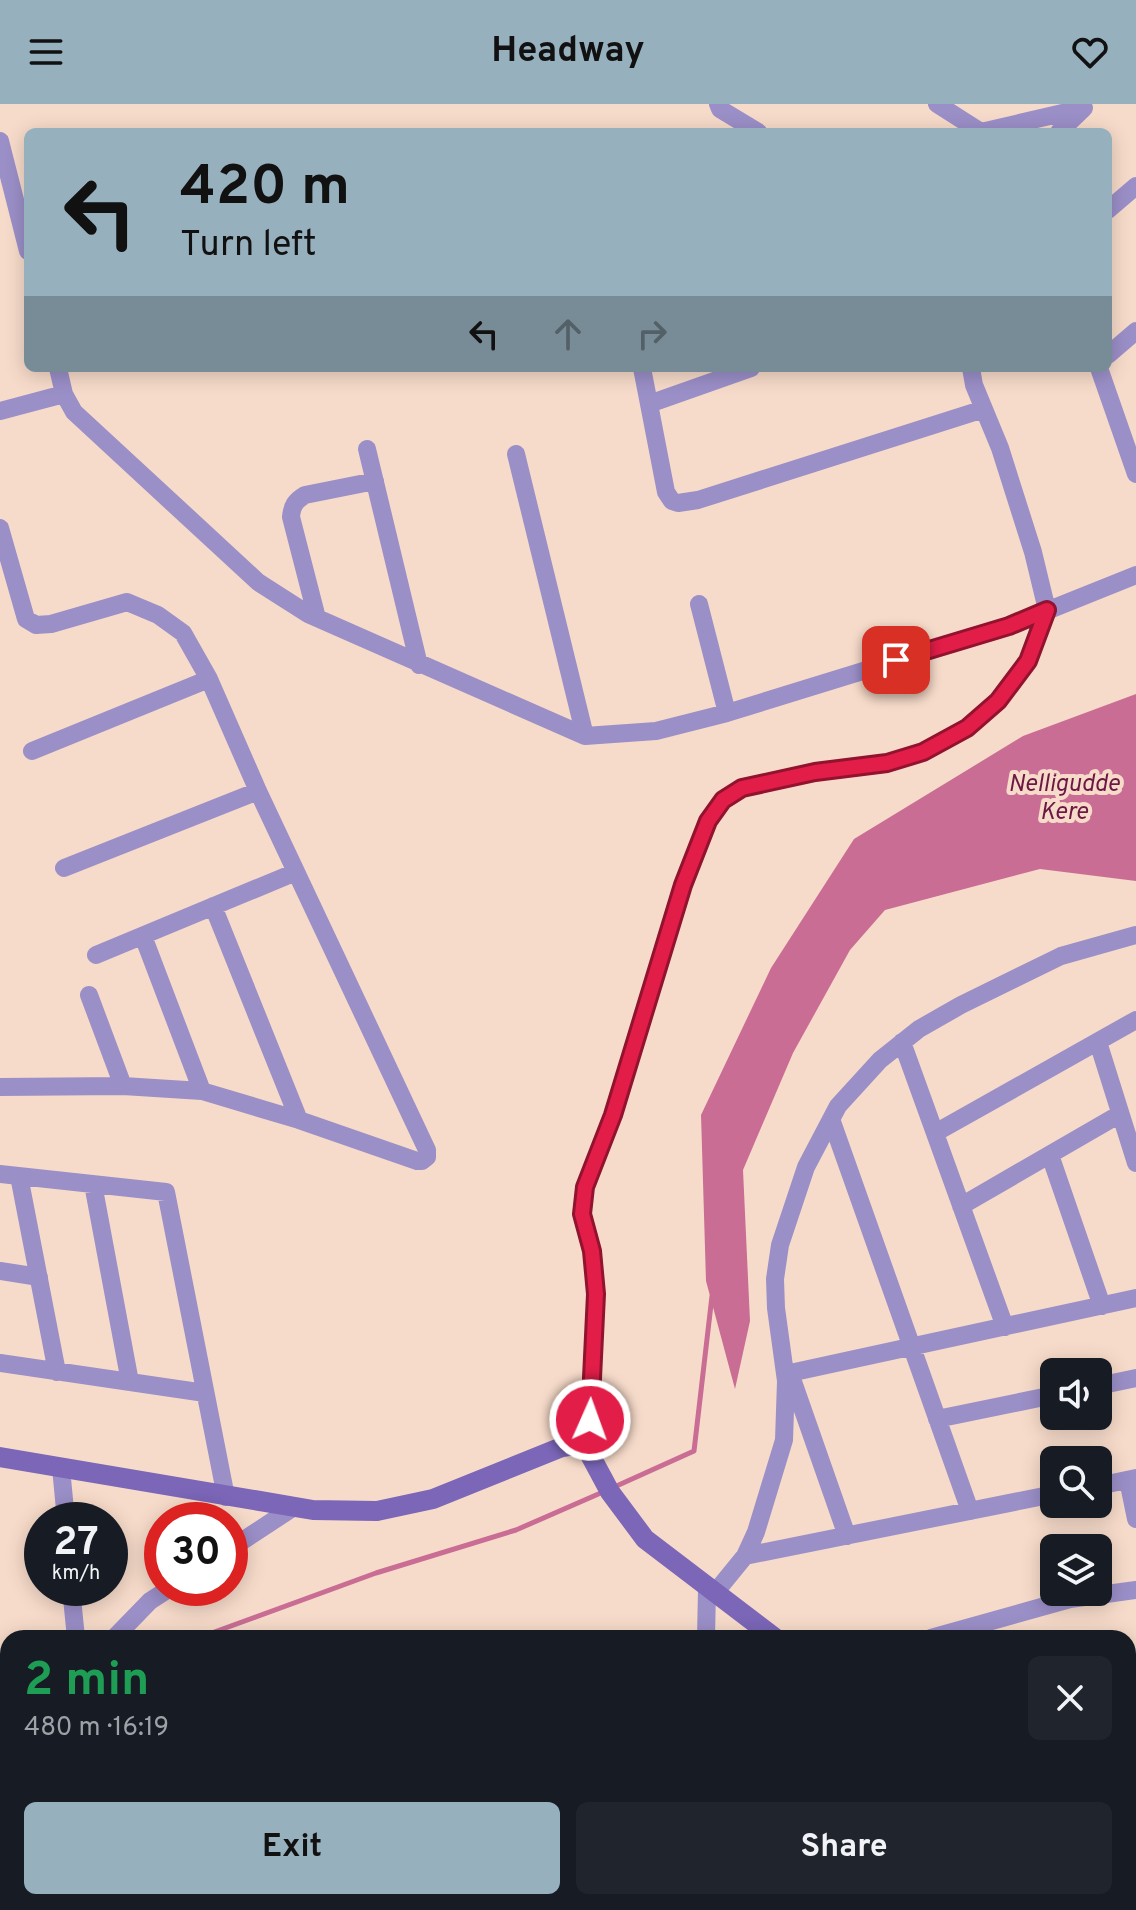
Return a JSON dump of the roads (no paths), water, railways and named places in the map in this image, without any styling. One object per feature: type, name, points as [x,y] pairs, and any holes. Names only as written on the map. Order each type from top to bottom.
[{"type":"street","points":[[718,104],[720,109],[751,128]]},
{"type":"street","points":[[937,104],[975,128]]},
{"type":"street","points":[[997,128],[1086,106]]},
{"type":"street","points":[[1063,128],[1086,106]]},
{"type":"street","points":[[0,141],[24,235]]},
{"type":"street","points":[[1112,207],[1136,186]]},
{"type":"street","points":[[1112,352],[1136,331]]},
{"type":"street","points":[[59,372],[64,394],[74,412],[258,582],[317,618],[585,736],[656,731],[727,713],[1009,626],[1136,575]]},
{"type":"street","points":[[643,372],[666,492],[672,501],[678,503],[714,495],[984,409]]},
{"type":"street","points":[[649,404],[740,372]]},
{"type":"street","points":[[764,1630],[645,1539],[610,1492],[588,1451],[596,1294],[592,1251],[582,1214],[585,1187],[613,1115],[683,885],[708,821],[723,800],[742,788],[815,772],[887,763],[923,752],[967,728],[998,701],[1028,661],[1047,610],[1033,552],[972,372]]},
{"type":"street","points":[[1100,372],[1136,474]]},
{"type":"street","points":[[0,411],[64,394]]},
{"type":"street","points":[[367,449],[419,665]]},
{"type":"street","points":[[516,454],[585,736]]},
{"type":"street","points":[[317,618],[291,517],[292,508],[297,499],[305,495],[375,481]]},
{"type":"street","points":[[0,528],[26,619],[36,625],[51,624],[127,602],[158,615],[183,633],[209,679],[258,791],[427,1150],[427,1157],[417,1161],[299,1120],[202,1091],[123,1086],[0,1087]]},
{"type":"street","points":[[699,604],[727,713]]},
{"type":"street","points":[[32,751],[209,679]]},
{"type":"street","points":[[64,868],[258,791]]},
{"type":"street","points":[[96,955],[296,872]]},
{"type":"street","points":[[213,906],[299,1120]]},
{"type":"street","points":[[707,1630],[711,1592],[745,1556],[756,1532],[784,1440],[786,1381],[775,1279],[780,1245],[806,1167],[831,1119],[859,1082],[919,1029],[1061,956],[1136,935]]},
{"type":"street","points":[[143,936],[202,1091]]},
{"type":"street","points":[[89,995],[123,1086]]},
{"type":"street","points":[[935,1133],[1136,1020]]},
{"type":"street","points":[[902,1042],[1005,1327]]},
{"type":"street","points":[[1098,1042],[1136,1163]]},
{"type":"street","points":[[961,1206],[1120,1114]]},
{"type":"street","points":[[831,1119],[970,1511]]},
{"type":"street","points":[[1050,1155],[1102,1306]]},
{"type":"street","points":[[57,1372],[39,1277],[10,1175],[166,1192],[226,1497]]},
{"type":"street","points":[[93,1184],[130,1382]]},
{"type":"street","points":[[0,1271],[39,1277]]},
{"type":"street","points":[[790,1373],[1136,1298]]},
{"type":"street","points":[[781,1347],[847,1536]]},
{"type":"street","points":[[0,1363],[205,1393]]},
{"type":"street","points":[[1112,1383],[1136,1378]]},
{"type":"street","points":[[937,1419],[1040,1398]]},
{"type":"street","points":[[0,1457],[294,1507],[377,1511],[433,1499],[562,1447],[575,1445],[588,1451]]},
{"type":"street","points":[[61,1468],[64,1502]]},
{"type":"street","points":[[1112,1483],[1132,1479],[1136,1519]]},
{"type":"street","points":[[745,1556],[1040,1497]]},
{"type":"street","points":[[248,1537],[294,1507]]},
{"type":"street","points":[[960,1630],[1070,1599],[1136,1590]]},
{"type":"street","points":[[73,1606],[75,1630]]},
{"type":"street","points":[[122,1630],[145,1606]]},
{"type":"water","name":"Nelligudde Kere","points":[[1136,694],[1136,881],[1040,869],[885,910],[850,950],[793,1053],[743,1170],[750,1321],[735,1389],[706,1281],[701,1115],[771,968],[854,839],[1023,736]]},
{"type":"waterway","points":[[612,1488],[694,1451],[712,1296]]},
{"type":"waterway","points":[[220,1630],[376,1573],[516,1530],[603,1492]]}]
